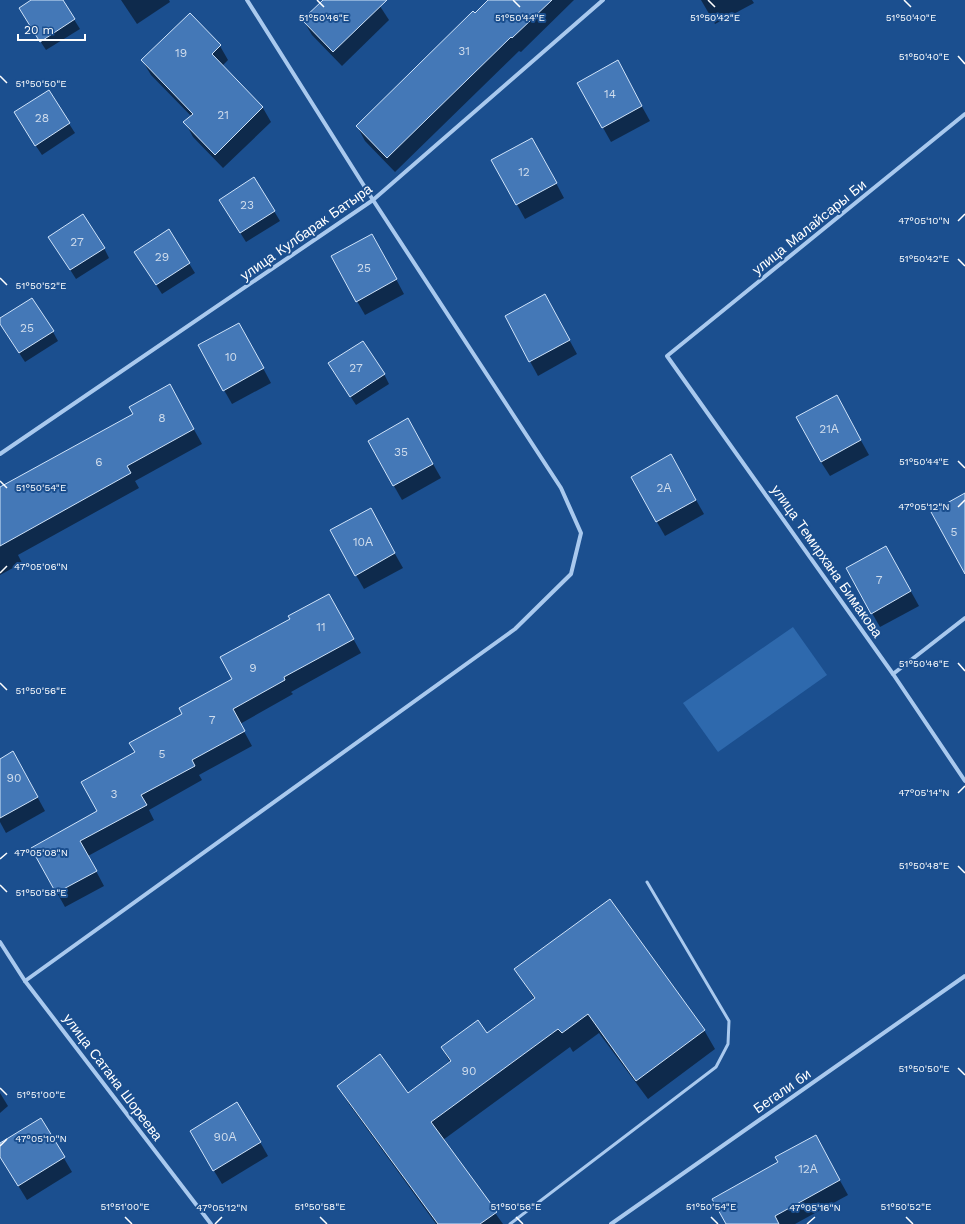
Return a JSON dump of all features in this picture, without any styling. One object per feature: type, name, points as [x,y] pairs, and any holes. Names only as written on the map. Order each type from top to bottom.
[{"type":"street","points":[[26,981],[515,630],[571,574],[581,533],[561,488],[373,200],[247,0]]},
{"type":"street","name":"улица Кулбарак Батыра","points":[[0,454],[373,200],[603,0]]},
{"type":"street","name":"улица Малайcары Би","points":[[667,356],[965,114]]},
{"type":"street","name":"улица Темирхана Бимакова","points":[[667,356],[893,674],[965,781]]},
{"type":"street","points":[[893,674],[965,618]]},
{"type":"street","name":"улица Сатана Шореева","points":[[0,942],[26,981],[210,1224]]},
{"type":"street","name":"Бегали би","points":[[611,1224],[965,976]]},
{"type":"lane","points":[[510,1224],[716,1067],[728,1044],[730,1021],[647,882]]},
{"type":"shaded area","points":[[793,627],[827,675],[718,752],[683,703]]},
{"type":"building","points":[[31,0],[63,0],[75,19],[40,42],[19,8]]},
{"type":"building","points":[[323,0],[387,0],[333,52],[302,20]]},
{"type":"building","points":[[488,0],[552,0],[512,38],[511,37],[387,158],[356,126],[473,11],[475,13]]},
{"type":"building","points":[[190,13],[221,45],[212,54],[263,107],[215,155],[183,122],[193,114],[141,60]]},
{"type":"building","points":[[618,60],[642,106],[602,128],[577,83]]},
{"type":"building","points":[[49,90],[70,123],[35,146],[14,112]]},
{"type":"building","points":[[532,138],[557,183],[516,205],[491,160]]},
{"type":"building","points":[[254,177],[275,211],[240,233],[219,200]]},
{"type":"building","points":[[83,214],[105,248],[70,270],[48,237]]},
{"type":"building","points":[[169,229],[190,263],[156,285],[134,252]]},
{"type":"building","points":[[372,234],[397,279],[356,302],[331,256]]},
{"type":"building","points":[[545,294],[570,340],[529,362],[505,316]]},
{"type":"building","points":[[32,298],[54,331],[19,353],[0,324],[0,318]]},
{"type":"building","points":[[239,323],[264,368],[223,391],[198,345]]},
{"type":"building","points":[[363,341],[385,374],[350,397],[328,363]]},
{"type":"building","points":[[170,384],[194,429],[127,466],[131,473],[0,546],[0,487],[133,414],[129,407]]},
{"type":"building","points":[[837,395],[861,440],[821,462],[796,417]]},
{"type":"building","points":[[408,418],[433,464],[393,486],[368,441]]},
{"type":"building","points":[[671,454],[696,500],[656,522],[631,477]]},
{"type":"building","points":[[965,493],[965,574],[931,512]]},
{"type":"building","points":[[371,508],[395,553],[355,576],[330,530]]},
{"type":"building","points":[[886,546],[911,591],[871,614],[846,568]]},
{"type":"building","points":[[329,594],[354,639],[284,677],[285,680],[233,709],[245,731],[192,760],[195,766],[141,795],[147,805],[80,841],[97,871],[56,893],[31,848],[97,811],[81,782],[135,752],[129,743],[182,714],[179,708],[232,679],[220,657],[290,619],[288,616]]},
{"type":"building","points":[[13,751],[38,797],[0,818],[0,759]]},
{"type":"building","points":[[610,899],[705,1030],[636,1081],[588,1014],[562,1033],[558,1029],[431,1122],[497,1212],[480,1224],[438,1224],[337,1086],[380,1054],[408,1093],[451,1061],[441,1047],[478,1020],[487,1033],[535,998],[514,969]]},
{"type":"building","points":[[237,1102],[261,1142],[213,1171],[190,1131]]},
{"type":"building","points":[[41,1118],[65,1157],[18,1186],[0,1157],[0,1143]]},
{"type":"building","points":[[816,1135],[840,1180],[775,1216],[779,1224],[726,1224],[712,1199],[778,1162],[775,1157]]}]
